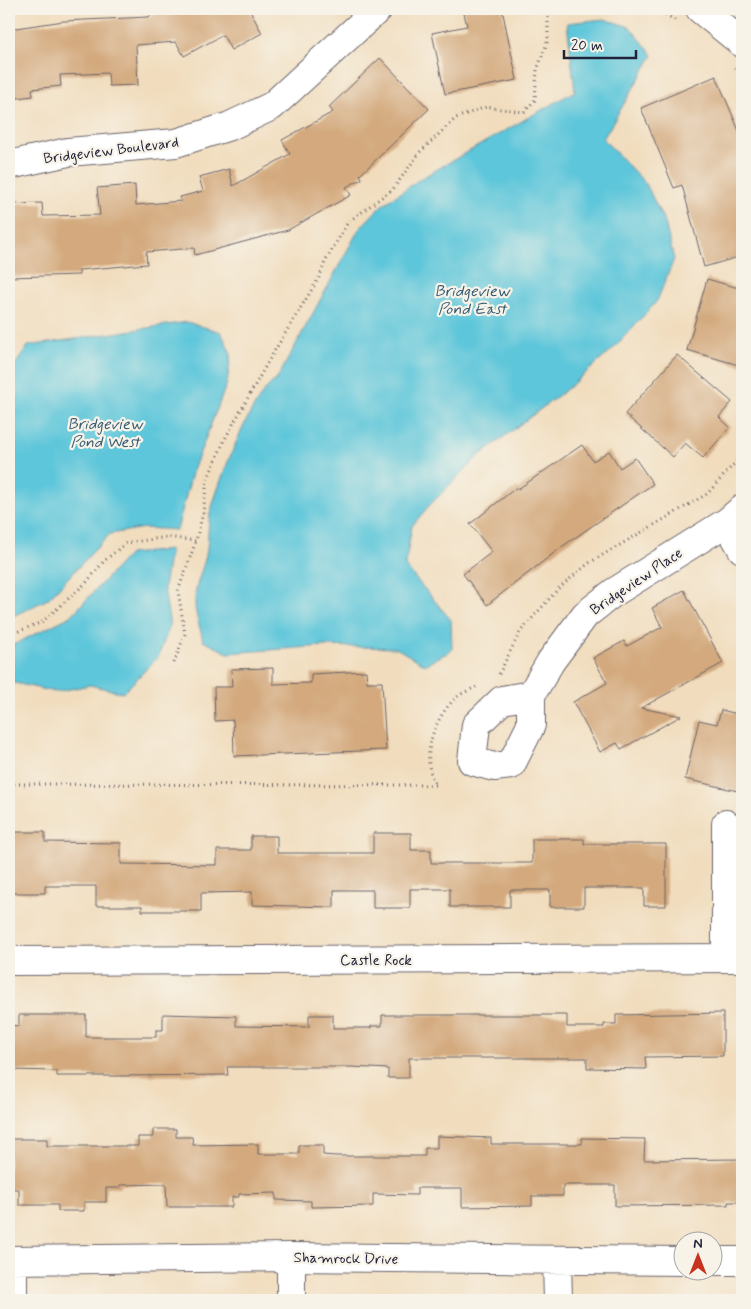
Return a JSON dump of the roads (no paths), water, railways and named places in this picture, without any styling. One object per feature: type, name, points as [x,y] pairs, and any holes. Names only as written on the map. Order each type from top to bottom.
[{"type":"street","name":"Bridgeview Boulevard","points":[[9,165],[68,152],[176,143],[230,126],[272,106],[378,9]]},
{"type":"street","points":[[700,9],[742,44]]},
{"type":"street","points":[[734,515],[742,549]]},
{"type":"street","name":"Bridgeview Place","points":[[531,695],[551,661],[585,615],[613,593],[734,515]]},
{"type":"street","points":[[726,824],[734,958]]},
{"type":"street","name":"Castle Rock","points":[[9,962],[734,958]]},
{"type":"street","points":[[291,1257],[291,1300]]},
{"type":"street","name":"Shamrock Drive","points":[[11,1260],[291,1257],[674,1261]]},
{"type":"street","points":[[11,1260],[13,1300]]},
{"type":"street","points":[[557,1261],[558,1300]]},
{"type":"street","points":[[724,1261],[742,1261]]},
{"type":"water","name":"Bridgeview Pond East","points":[[604,19],[630,27],[653,55],[603,139],[646,184],[665,223],[674,259],[657,301],[610,352],[567,389],[480,455],[428,507],[412,526],[405,566],[451,620],[452,650],[425,665],[396,648],[324,646],[228,653],[203,641],[195,608],[195,598],[208,543],[210,514],[220,482],[246,420],[267,388],[277,379],[359,229],[381,206],[420,179],[575,91],[567,23]]},
{"type":"water","name":"Bridgeview Pond West","points":[[187,322],[221,332],[231,354],[227,383],[192,473],[177,530],[144,528],[110,534],[48,599],[9,618],[9,381],[15,365],[28,346]]},
{"type":"water","points":[[170,550],[164,588],[170,626],[158,657],[123,693],[90,685],[55,692],[15,683],[9,689],[9,647],[71,616],[129,554]]}]
